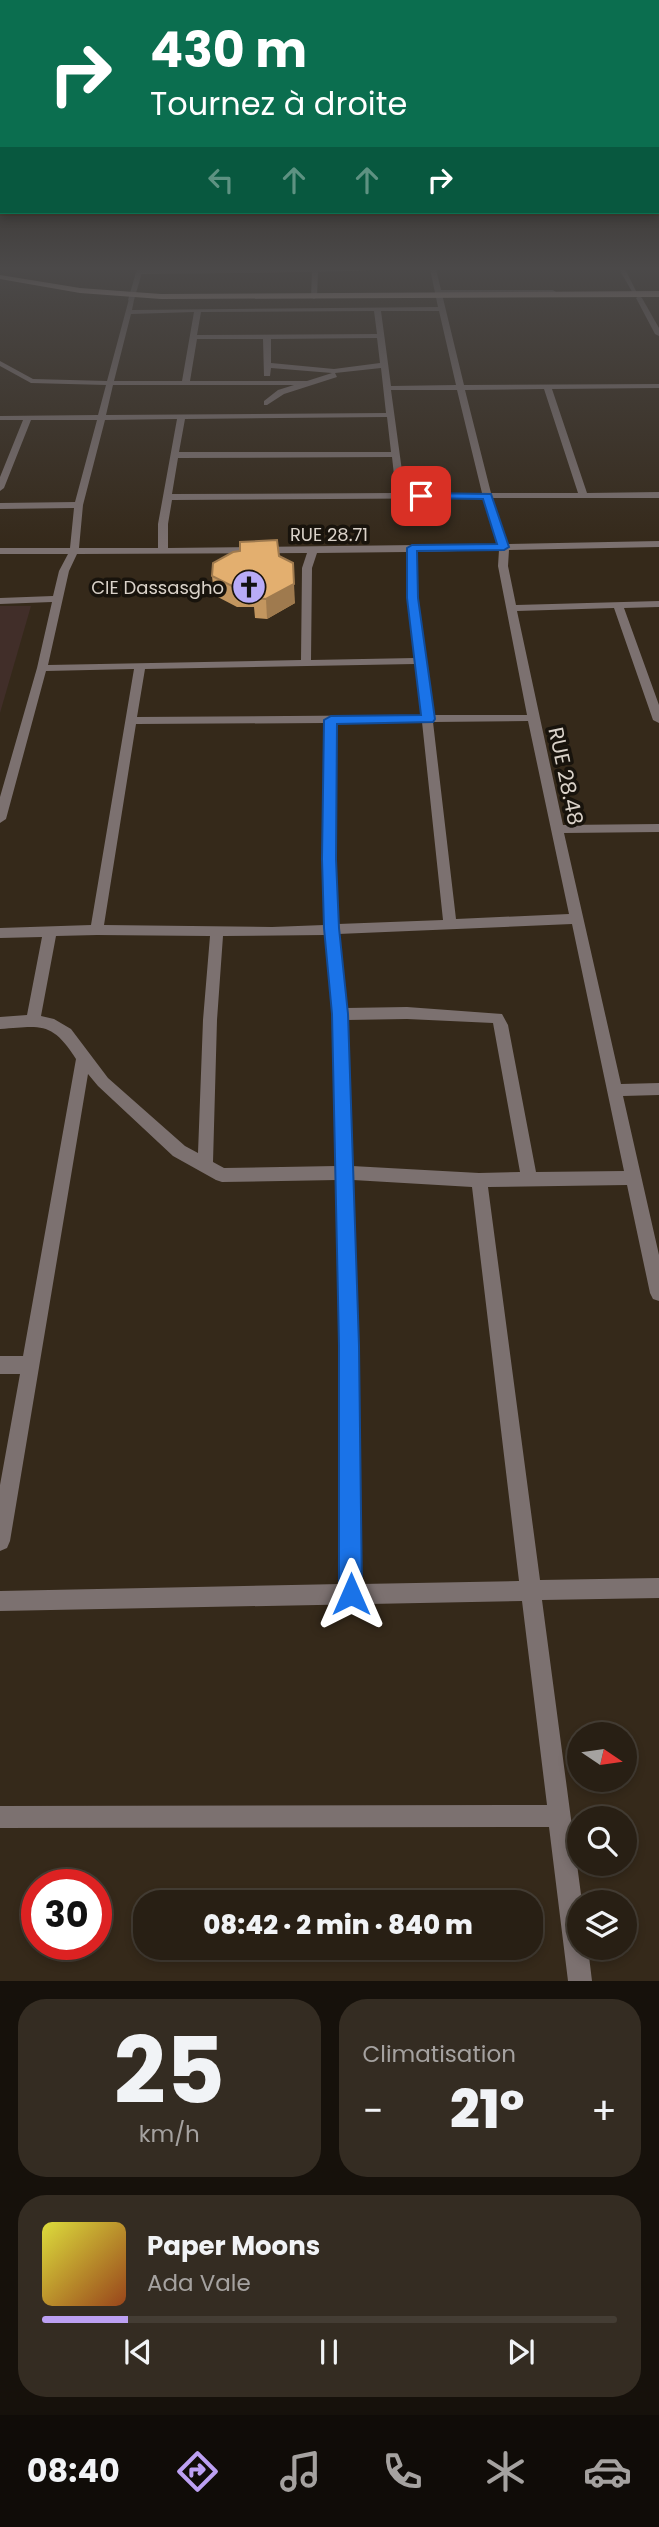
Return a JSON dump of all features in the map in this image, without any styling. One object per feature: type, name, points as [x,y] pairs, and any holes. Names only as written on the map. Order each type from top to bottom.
[{"type":"street","points":[[0,820],[6,772],[42,668],[64,572],[74,551],[79,505],[116,361]]},
{"type":"street","points":[[186,382],[190,361]]},
{"type":"street","points":[[267,361],[267,416]]},
{"type":"street","points":[[384,361],[401,496]]},
{"type":"street","name":"RUE 28.48","points":[[455,361],[487,496],[504,547],[503,566],[533,718],[659,1293]]},
{"type":"street","points":[[0,363],[36,382],[305,383]]},
{"type":"street","points":[[267,366],[334,371],[384,365]]},
{"type":"street","points":[[267,403],[281,392],[356,369]]},
{"type":"street","points":[[388,387],[659,386]]},
{"type":"street","points":[[547,387],[583,495]]},
{"type":"street","points":[[0,418],[391,415]]},
{"type":"street","points":[[163,550],[163,524],[181,417]]},
{"type":"street","points":[[0,488],[29,418]]},
{"type":"street","points":[[174,455],[395,454]]},
{"type":"street","points":[[168,496],[659,495]]},
{"type":"street","points":[[0,506],[79,505]]},
{"type":"street","name":"RUE 28.71","points":[[0,551],[313,550],[659,544]]},
{"type":"street","points":[[412,548],[412,598],[450,924]]},
{"type":"street","points":[[306,663],[307,568],[313,550]]},
{"type":"street","points":[[0,601],[57,599]]},
{"type":"street","points":[[513,608],[659,604]]},
{"type":"street","points":[[618,606],[659,720]]},
{"type":"street","points":[[42,668],[421,661]]},
{"type":"street","points":[[97,930],[140,666]]},
{"type":"street","points":[[132,721],[533,718]]},
{"type":"street","points":[[331,720],[331,928],[340,1014],[349,1346],[351,1594]]},
{"type":"street","points":[[557,829],[659,828]]},
{"type":"street","points":[[0,933],[97,930],[218,932],[577,919]]},
{"type":"street","points":[[33,1021],[50,932]]},
{"type":"street","points":[[205,1167],[210,1020],[218,932]]},
{"type":"street","points":[[340,1014],[407,1013],[497,1018],[501,1025],[528,1180]]},
{"type":"street","points":[[0,1023],[33,1021],[53,1023],[61,1027],[103,1082],[139,1116],[179,1151],[222,1175],[344,1173],[479,1180],[633,1178]]},
{"type":"street","points":[[0,1541],[28,1365],[83,1058]]},
{"type":"street","points":[[615,1090],[659,1089]]},
{"type":"street","points":[[479,1180],[533,1591],[580,1981]]},
{"type":"street","points":[[0,1365],[28,1365]]},
{"type":"street","points":[[0,1601],[659,1588]]},
{"type":"street","points":[[0,1816],[559,1815]]},
{"type":"shaded area","points":[[0,606],[31,606],[0,713]]},
{"type":"building","points":[[277,540],[279,556],[293,563],[294,584],[266,599],[253,598],[256,588],[236,588],[212,576],[213,563],[240,551],[240,542]]},
{"type":"place","name":"CIE Dassasgho","points":[[249,587]]},
{"type":"route","points":[[351,1594],[349,1346],[340,1014],[331,928],[329,859],[331,720],[428,719],[412,598],[412,548],[504,547],[487,496],[421,496]]}]
